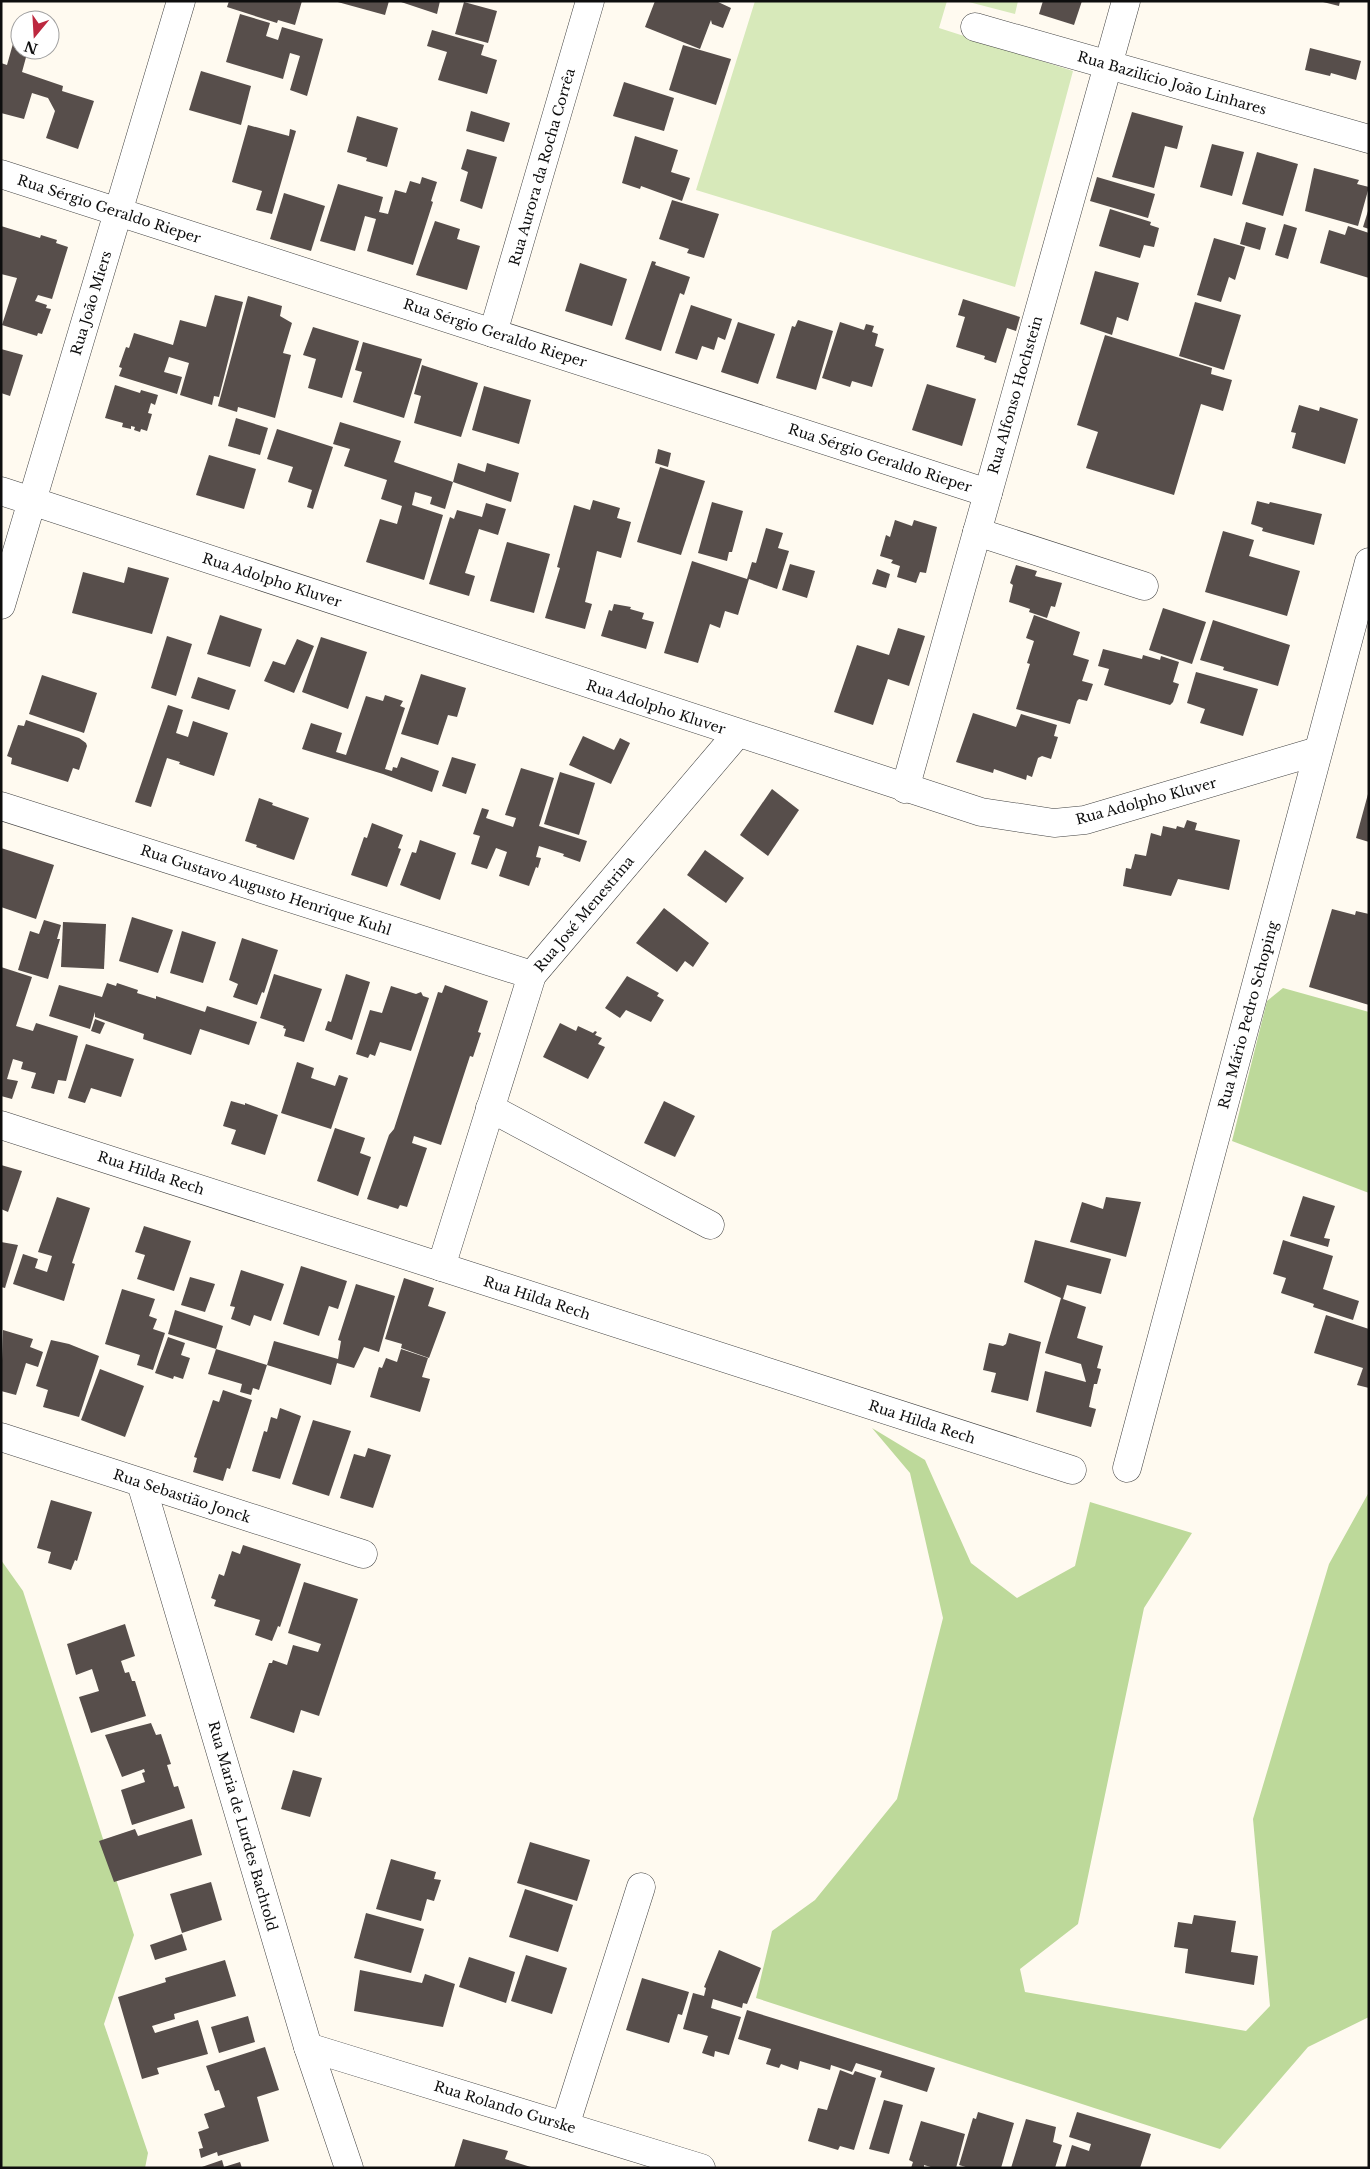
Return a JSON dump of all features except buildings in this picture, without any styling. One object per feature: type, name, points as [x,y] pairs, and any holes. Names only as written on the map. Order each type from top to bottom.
[{"type":"street","name":"Rua João Miers","points":[[1,605],[181,1]]},
{"type":"street","name":"Rua Aurora da Rocha Corrêa","points":[[494,333],[590,1]]},
{"type":"street","name":"Rua Alfonso Hochstein","points":[[905,789],[1126,1]]},
{"type":"street","name":"Rua Bazilício João Linhares","points":[[975,27],[1369,139]]},
{"type":"street","name":"Rua Sérgio Geraldo Rieper","points":[[1,174],[988,493]]},
{"type":"street","name":"Rua Adolpho Kluver","points":[[1,491],[737,734],[981,812],[1054,823],[1085,820],[1318,751]]},
{"type":"street","points":[[977,532],[1144,586]]},
{"type":"street","name":"Rua Mário Pedro Schoping","points":[[1127,1468],[1369,562]]},
{"type":"street","name":"Rua José Menestrina","points":[[441,1266],[532,975],[737,734]]},
{"type":"street","name":"Rua Gustavo Augusto Henrique Kuhl","points":[[1,806],[532,975]]},
{"type":"street","points":[[490,1108],[710,1225]]},
{"type":"street","name":"Rua Hilda Rech","points":[[1,1124],[1072,1470]]},
{"type":"street","name":"Rua Sebastião Jonck","points":[[1,1437],[363,1554]]},
{"type":"street","name":"Rua Maria de Lurdes Bachtold","points":[[141,1483],[308,2047],[349,2168]]},
{"type":"street","points":[[565,2126],[641,1887]]},
{"type":"street","name":"Rua Rolando Gurske","points":[[308,2047],[701,2168]]},
{"type":"green space","points":[[755,1],[947,1],[939,28],[1073,71],[1015,287],[696,190]]},
{"type":"green space","points":[[965,1],[1018,1],[1015,14]]},
{"type":"green space","points":[[1283,988],[1369,1012],[1369,1193],[1232,1141],[1267,1001]]},
{"type":"green space","points":[[872,1428],[925,1460],[971,1563],[1017,1598],[1075,1566],[1090,1502],[1192,1533],[1144,1608],[1078,1924],[1020,1969],[1025,1992],[1246,2031],[1270,2006],[1253,1819],[1329,1564],[1369,1492],[1369,2017],[1308,2047],[1220,2149],[756,1998],[772,1931],[815,1900],[897,1799],[943,1618],[910,1473]]},
{"type":"green space","points":[[1,1560],[23,1591],[134,1935],[104,2024],[148,2153],[145,2168],[1,2168]]}]
